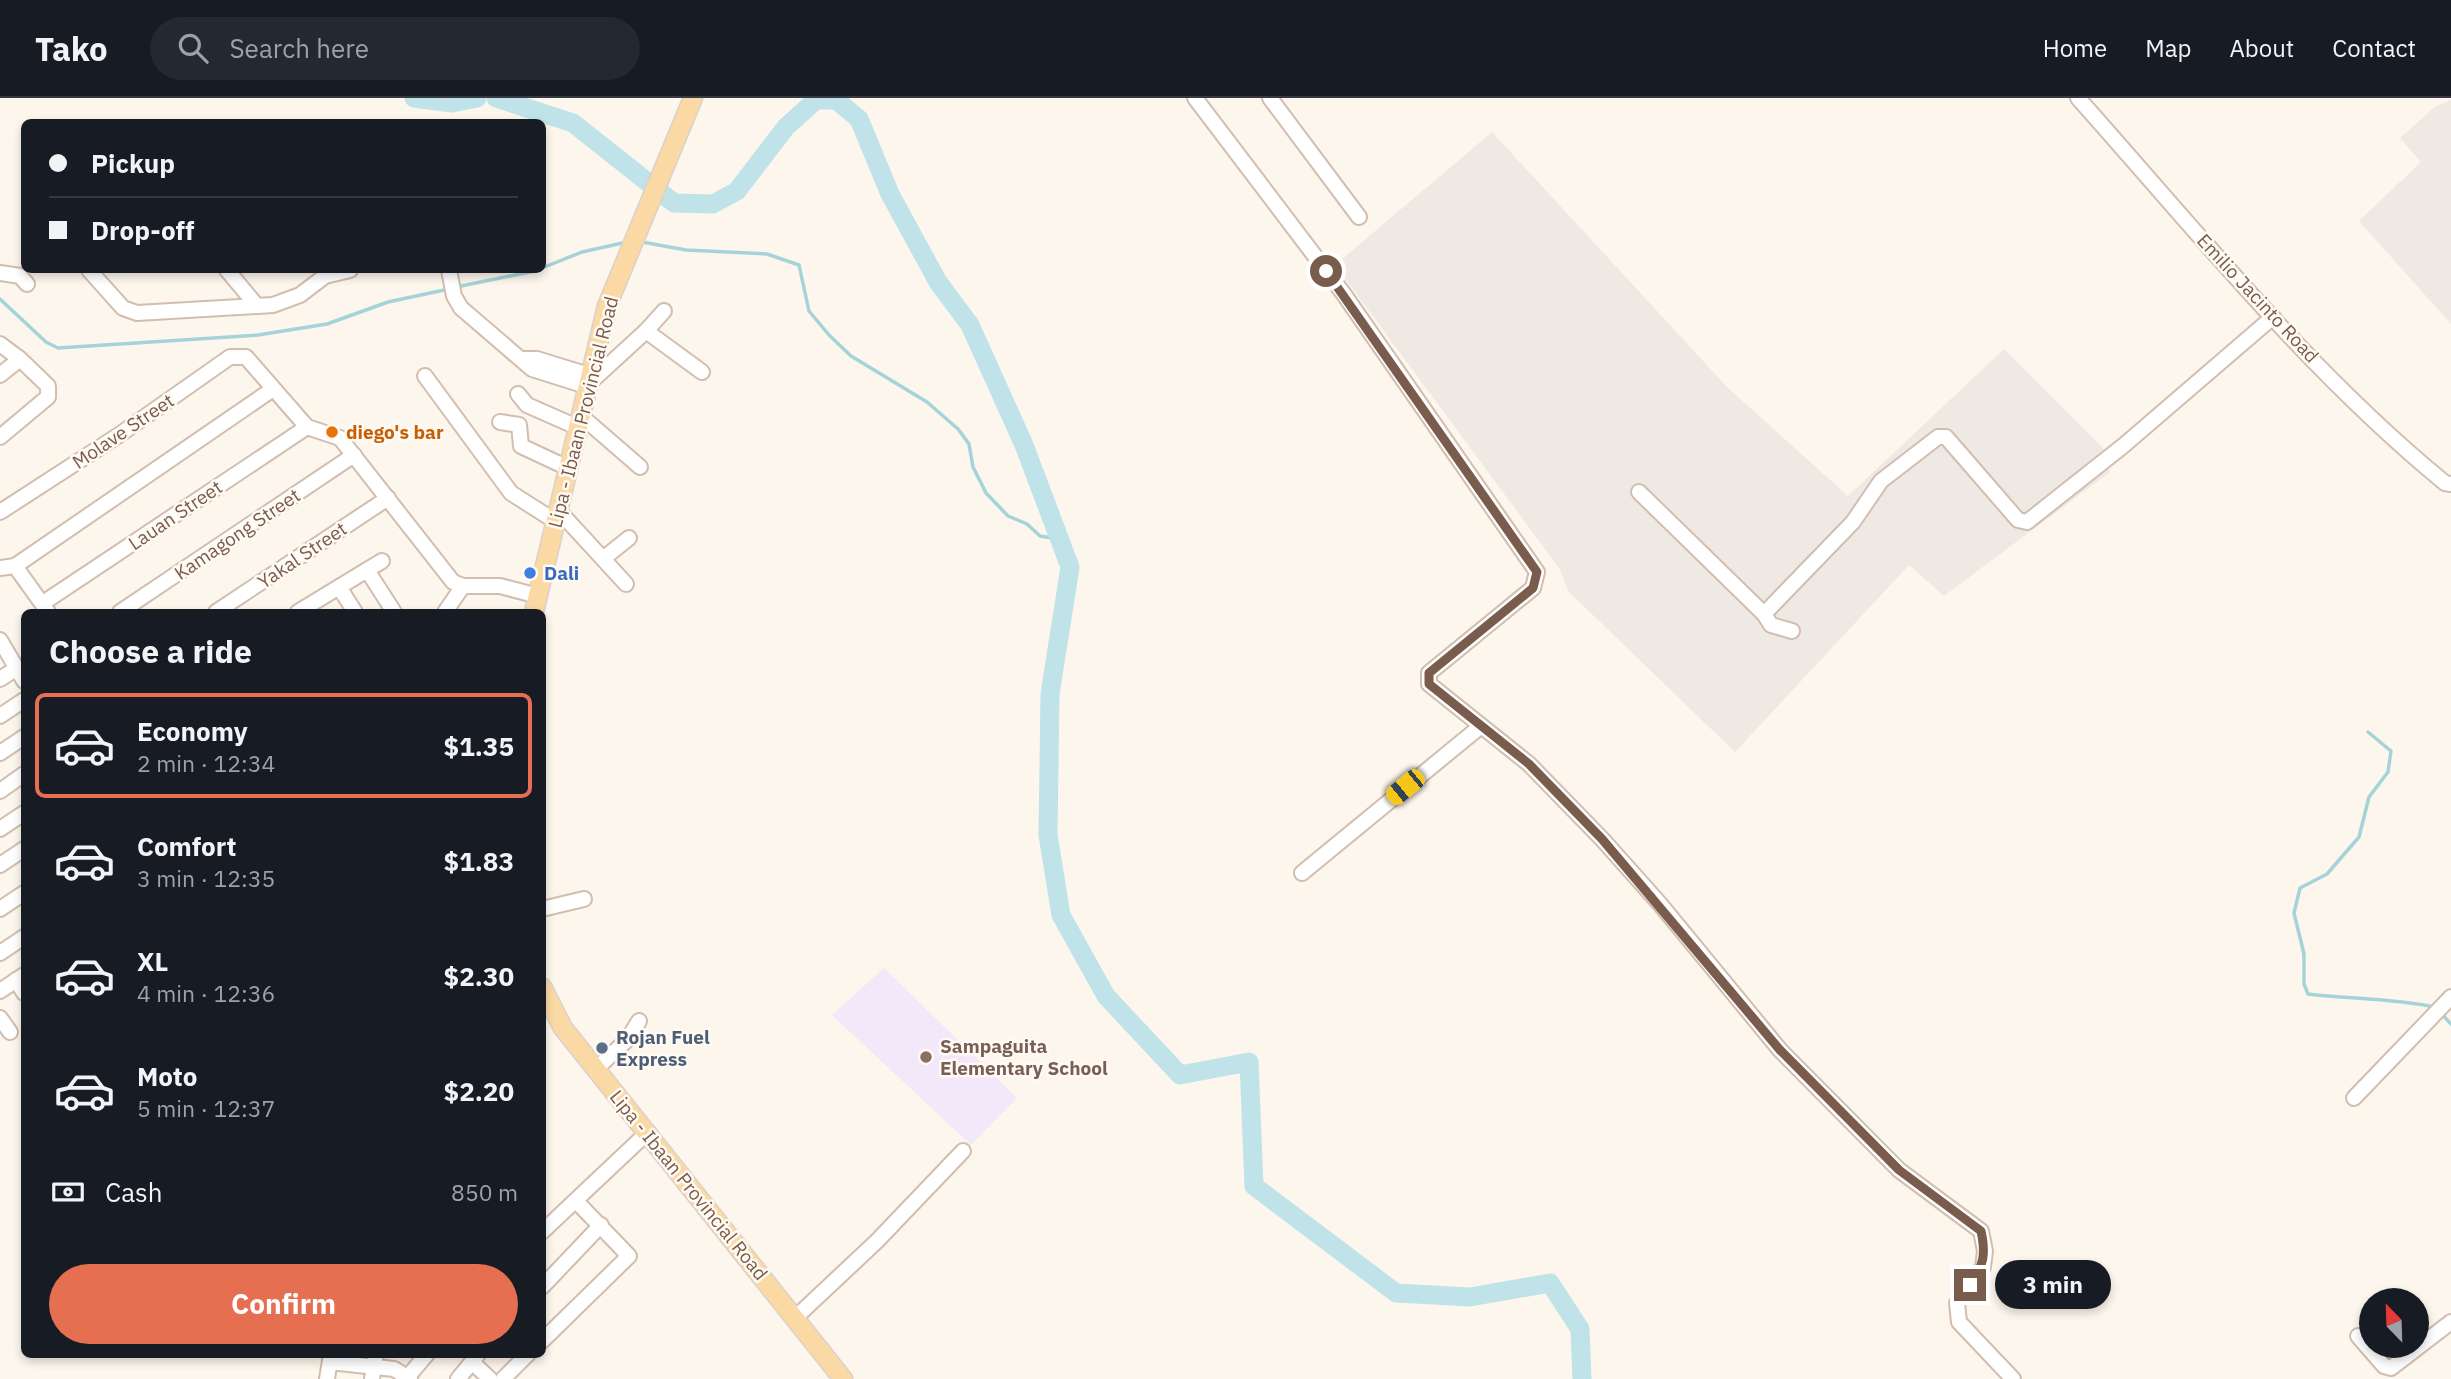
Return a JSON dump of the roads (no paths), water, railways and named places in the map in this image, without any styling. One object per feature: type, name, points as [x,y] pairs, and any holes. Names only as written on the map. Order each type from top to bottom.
[{"type":"main road","name":"Lipa - Ibaan Provincial Road","points":[[536,604],[607,306],[693,98]]},
{"type":"main road","name":"Lipa - Ibaan Provincial Road","points":[[546,997],[564,1028],[843,1379]]},
{"type":"street","points":[[1195,98],[1343,293],[1537,572],[1533,588],[1427,676],[1429,684],[1529,764],[1602,839],[1789,1059],[1899,1170],[1981,1231],[1985,1251],[1983,1267],[1957,1303],[1959,1322],[2013,1379]]},
{"type":"street","points":[[1270,98],[1359,217]]},
{"type":"street","name":"Emilio Jacinto Road","points":[[2078,98],[2273,317],[2397,442],[2445,483],[2451,484]]},
{"type":"street","points":[[0,273],[20,276],[27,285]]},
{"type":"street","points":[[92,273],[129,313],[257,306],[288,301],[325,276],[338,273]]},
{"type":"street","points":[[230,273],[257,306]]},
{"type":"street","points":[[451,282],[461,308],[532,369],[588,381],[646,331],[664,311]]},
{"type":"street","points":[[1764,614],[1853,522],[1881,481],[1938,437],[1946,437],[2018,520],[2027,522],[2131,440],[2273,317]]},
{"type":"street","points":[[646,331],[702,372]]},
{"type":"street","points":[[0,344],[48,386],[49,392],[48,397],[0,437]]},
{"type":"street","name":"Molave Street","points":[[0,512],[119,435],[230,357],[246,357],[273,389]]},
{"type":"street","points":[[0,375],[20,359]]},
{"type":"street","points":[[425,376],[511,493],[557,515],[604,558],[626,584]]},
{"type":"street","points":[[45,608],[7,567],[273,389],[307,427],[340,438],[445,575],[463,586],[500,586],[536,604]]},
{"type":"street","points":[[517,394],[527,405],[578,421],[640,467]]},
{"type":"street","points":[[500,422],[519,425],[521,446],[568,468]]},
{"type":"street","name":"Lauan Street","points":[[45,608],[307,427]]},
{"type":"street","name":"Kamagong Street","points":[[124,609],[354,455]]},
{"type":"street","points":[[1639,492],[1764,614],[1771,625],[1792,631]]},
{"type":"street","name":"Yakal Street","points":[[221,609],[388,498]]},
{"type":"street","points":[[604,558],[629,538]]},
{"type":"street","points":[[316,608],[339,587],[382,561]]},
{"type":"street","points":[[367,570],[392,609]]},
{"type":"street","points":[[447,609],[463,586]]},
{"type":"street","points":[[339,587],[353,609]]},
{"type":"street","points":[[0,641],[21,676]]},
{"type":"street","points":[[0,679],[16,668]]},
{"type":"street","points":[[0,716],[21,702]]},
{"type":"street","points":[[1302,873],[1481,726]]},
{"type":"street","points":[[0,753],[21,739]]},
{"type":"street","points":[[0,791],[21,776]]},
{"type":"street","points":[[0,828],[21,815]]},
{"type":"street","points":[[0,865],[21,851]]},
{"type":"street","points":[[0,909],[21,895]]},
{"type":"street","points":[[546,908],[584,899]]},
{"type":"street","points":[[0,953],[21,939]]},
{"type":"street","points":[[0,991],[20,977]]},
{"type":"street","points":[[2354,1098],[2448,1000]]},
{"type":"street","points":[[0,1018],[10,1031]]},
{"type":"street","points":[[596,1069],[628,1039],[639,1021]]},
{"type":"street","points":[[546,1228],[648,1132]]},
{"type":"street","points":[[795,1318],[877,1241],[963,1151]]},
{"type":"street","points":[[546,1336],[629,1256],[576,1201]]},
{"type":"street","points":[[546,1283],[601,1225]]},
{"type":"street","points":[[2358,1336],[2385,1366],[2391,1368],[2451,1322]]},
{"type":"street","points":[[327,1379],[330,1358],[394,1369],[408,1378],[424,1358]]},
{"type":"street","points":[[458,1379],[475,1358],[490,1379]]},
{"type":"street","points":[[503,1379],[524,1358]]},
{"type":"waterway","points":[[414,98],[452,103],[477,98]]},
{"type":"waterway","points":[[496,98],[573,123],[674,203],[713,204],[737,191],[786,127],[816,100],[836,100],[859,119],[890,194],[938,282],[970,325],[1024,445],[1070,567],[1050,694],[1048,835],[1061,915],[1106,996],[1180,1075],[1249,1062],[1254,1186],[1396,1293],[1470,1297],[1550,1283],[1580,1329],[1582,1379]]},
{"type":"waterway","points":[[546,266],[582,252],[627,242]]},
{"type":"waterway","points":[[642,242],[686,250],[767,254],[799,265],[809,311],[829,335],[851,356],[927,402],[958,429],[969,444],[973,467],[986,493],[1008,516],[1027,524],[1040,536],[1059,539]]},
{"type":"waterway","points":[[456,287],[525,273]]},
{"type":"waterway","points":[[0,299],[46,342],[58,348],[258,335],[327,324],[388,302],[449,289]]},
{"type":"waterway","points":[[2368,732],[2391,751],[2388,772],[2369,797],[2359,837],[2327,874],[2300,888],[2294,913],[2304,954],[2304,984],[2308,994],[2435,1007]]},
{"type":"waterway","points":[[2440,1012],[2451,1024]]},
{"type":"place","name":"diego's bar","points":[[332,432]]},
{"type":"place","name":"Dali","points":[[530,573]]},
{"type":"place","name":"Rojan Fuel Express","points":[[602,1048]]},
{"type":"place","name":"Sampaguita Elementary School","points":[[926,1057]]}]
